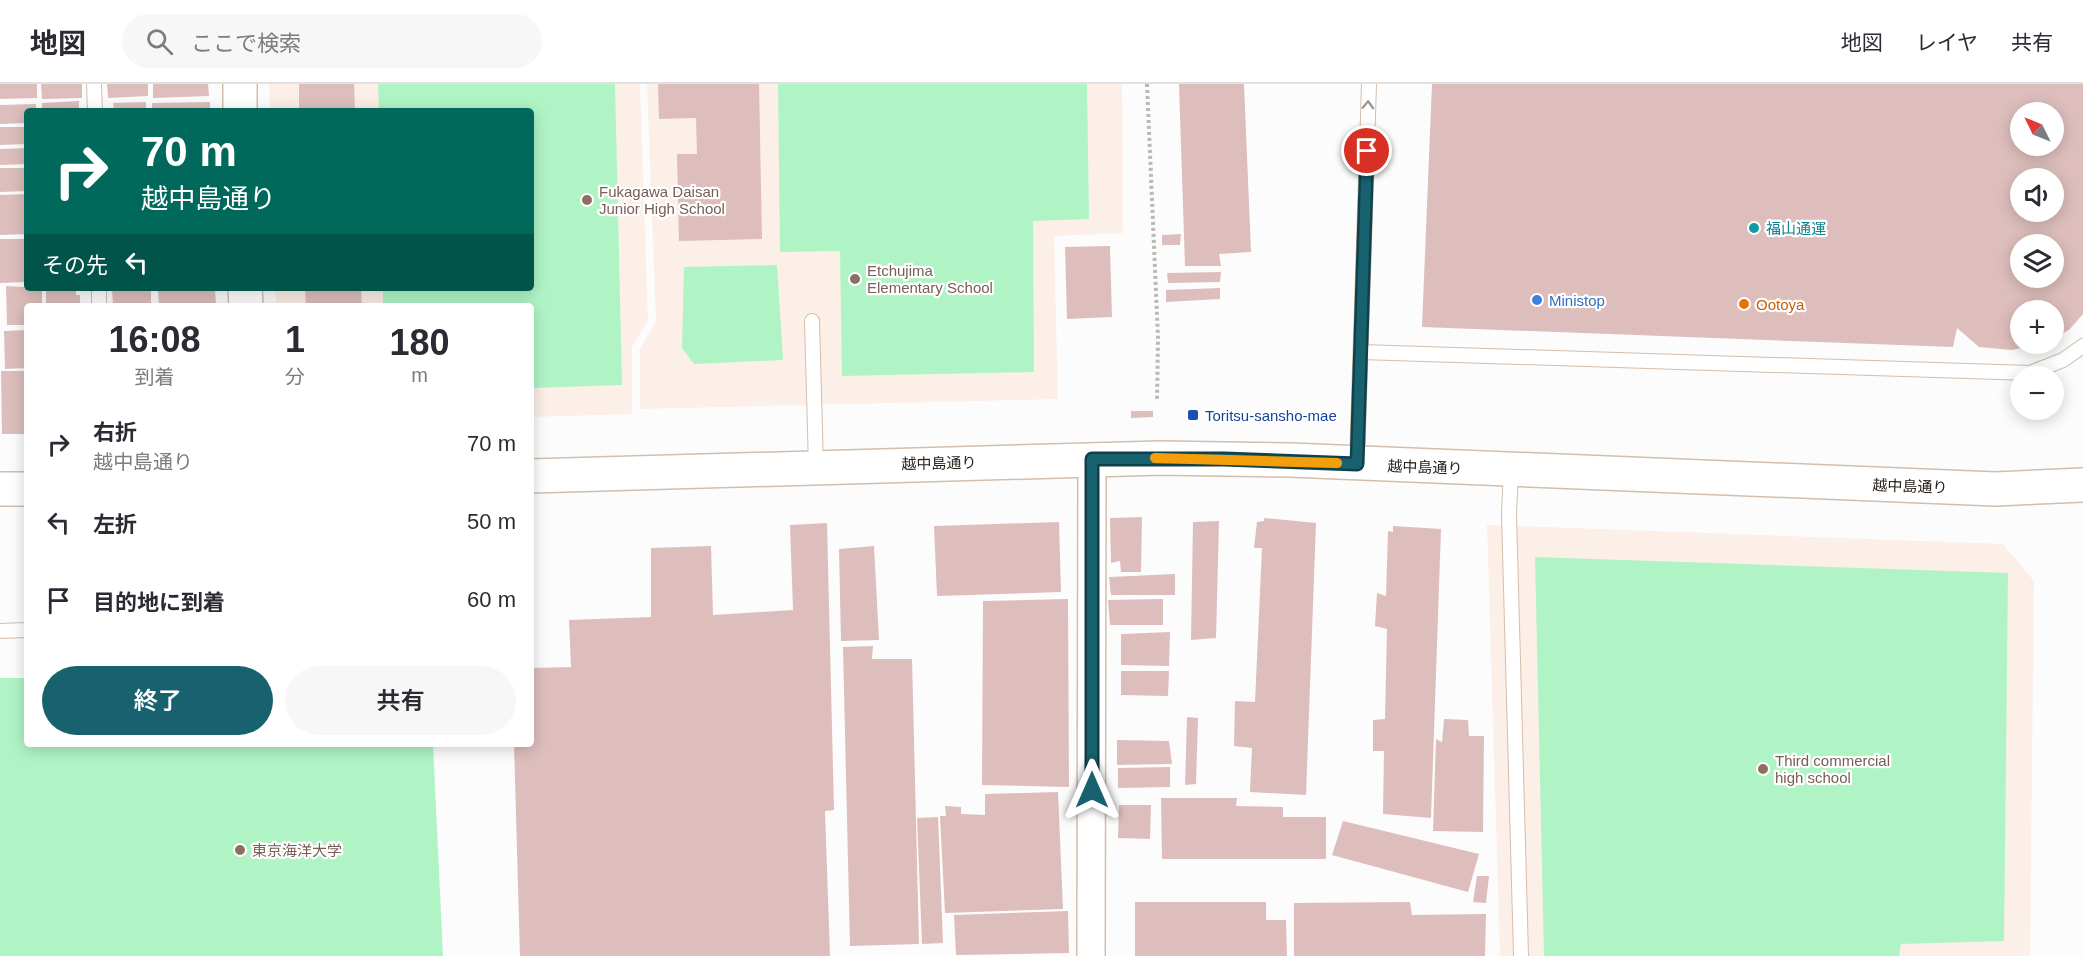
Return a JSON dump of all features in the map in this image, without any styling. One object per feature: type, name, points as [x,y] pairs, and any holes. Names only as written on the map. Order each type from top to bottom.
[{"type":"street","points":[[240,84],[240,108]]},
{"type":"street","name":"越中島通り","points":[[534,476],[816,466],[1160,458],[1995,489],[2083,485]]},
{"type":"street","points":[[1091,956],[1092,459]]},
{"type":"street","points":[[0,489],[24,489]]},
{"type":"street","name":"越中島通り","points":[[1995,489],[2083,506]]},
{"type":"lane","points":[[94,84],[95,108]]},
{"type":"lane","points":[[1357,464],[1369,84]]},
{"type":"lane","points":[[812,321],[816,466]]},
{"type":"lane","points":[[1360,352],[2030,373],[2063,360],[2083,346]]},
{"type":"lane","points":[[1511,470],[1509,514],[1521,956]]},
{"type":"lane","points":[[0,631],[24,630]]},
{"type":"path","points":[[1147,84],[1158,338],[1157,401]]},
{"type":"shaded area","name":"Fukagawa Daisan Junior High School","points":[[269,84],[640,84],[648,320],[632,347],[632,414],[534,417],[534,303],[276,303],[275,291],[534,291],[534,108],[270,108]]},
{"type":"shaded area","name":"Etchujima Elementary School","points":[[647,84],[1122,84],[1123,233],[1054,236],[1058,399],[640,409],[640,349],[656,322]]},
{"type":"shaded area","name":"Third commercial high school","points":[[1487,525],[2003,544],[2034,581],[2030,956],[1500,956]]},
{"type":"green space","name":"Fukagawa Daisan Junior High School","points":[[378,84],[615,84],[622,385],[534,388],[534,303],[383,303],[383,291],[534,291],[534,108],[379,108]]},
{"type":"green space","points":[[778,84],[1087,84],[1089,219],[1033,221],[1034,372],[842,376],[840,251],[780,252]]},
{"type":"green space","points":[[777,265],[783,360],[694,364],[682,348],[684,267]]},
{"type":"green space","name":"Third commercial high school","points":[[1535,557],[2008,573],[2004,941],[1901,944],[1899,956],[1544,956]]},
{"type":"green space","name":"東京海洋大学","points":[[0,678],[24,678],[24,747],[433,747],[443,956],[0,956]]},
{"type":"building","points":[[0,84],[37,84],[37,98],[0,99]]},
{"type":"building","points":[[41,84],[82,84],[82,98],[42,99]]},
{"type":"building","points":[[107,84],[148,84],[148,96],[108,98]]},
{"type":"building","points":[[153,84],[208,84],[209,96],[153,98]]},
{"type":"building","points":[[299,84],[354,84],[355,108],[299,108]]},
{"type":"building","points":[[658,84],[759,84],[762,239],[679,241],[677,154],[697,154],[696,118],[659,119]]},
{"type":"building","points":[[1179,84],[1244,84],[1251,252],[1219,254],[1221,266],[1185,266]]},
{"type":"building","name":"福山通運","points":[[1432,84],[2083,84],[2083,314],[2064,333],[2064,300],[2010,300],[2010,350],[1979,347],[1957,328],[1953,347],[1422,327]]},
{"type":"building","points":[[79,101],[79,108],[42,108],[42,103]]},
{"type":"building","points":[[146,102],[146,108],[114,108],[113,103]]},
{"type":"building","points":[[210,102],[210,108],[152,108],[152,103]]},
{"type":"building","points":[[36,104],[36,108],[24,108],[24,123],[0,124],[0,105]]},
{"type":"building","points":[[0,127],[24,127],[24,144],[0,145]]},
{"type":"building","points":[[24,148],[24,164],[0,165],[0,149]]},
{"type":"building","points":[[0,168],[24,168],[24,191],[0,192]]},
{"type":"building","points":[[24,194],[24,234],[0,235],[0,195]]},
{"type":"building","points":[[1181,234],[1180,245],[1162,245],[1162,235]]},
{"type":"building","points":[[0,239],[24,239],[24,282],[0,283]]},
{"type":"building","points":[[1110,246],[1112,317],[1067,319],[1065,247]]},
{"type":"building","points":[[1221,272],[1220,282],[1168,283],[1167,273]]},
{"type":"building","points":[[6,286],[24,287],[24,291],[42,291],[42,303],[24,303],[24,325],[7,325]]},
{"type":"building","points":[[1220,288],[1220,299],[1166,302],[1166,290]]},
{"type":"building","points":[[46,291],[76,291],[76,295],[80,295],[80,303],[46,303]]},
{"type":"building","points":[[112,291],[151,291],[151,303],[113,303]]},
{"type":"building","points":[[158,291],[215,291],[216,303],[159,303]]},
{"type":"building","points":[[305,291],[361,291],[362,303],[306,303]]},
{"type":"building","points":[[24,330],[24,368],[5,369],[4,331]]},
{"type":"building","points":[[1,371],[24,371],[24,434],[2,434]]},
{"type":"building","points":[[1131,411],[1153,411],[1153,417],[1131,418]]},
{"type":"building","points":[[1142,517],[1141,572],[1121,572],[1120,561],[1111,563],[1110,518]]},
{"type":"building","points":[[1264,518],[1316,523],[1306,795],[1250,792],[1252,748],[1234,746],[1235,701],[1255,702],[1262,548],[1254,548],[1257,522],[1264,521]]},
{"type":"building","points":[[1219,521],[1216,638],[1191,640],[1193,522]]},
{"type":"building","points":[[1059,522],[1061,592],[937,596],[934,526]]},
{"type":"building","points":[[827,523],[834,810],[825,811],[830,956],[520,956],[514,747],[534,747],[534,668],[571,667],[569,620],[651,617],[651,548],[711,546],[713,615],[793,610],[790,525]]},
{"type":"building","points":[[1393,526],[1441,529],[1431,818],[1383,814],[1384,751],[1373,751],[1373,720],[1385,719],[1387,629],[1375,626],[1377,593],[1386,596],[1388,531],[1393,532]]},
{"type":"building","points":[[874,546],[879,640],[841,641],[839,549]]},
{"type":"building","points":[[1175,574],[1175,595],[1111,595],[1109,577]]},
{"type":"building","points":[[1068,599],[1069,787],[982,785],[983,601]]},
{"type":"building","points":[[1163,599],[1163,625],[1110,625],[1108,600]]},
{"type":"building","points":[[1170,632],[1169,666],[1121,665],[1121,634]]},
{"type":"building","points":[[873,646],[872,659],[912,659],[919,944],[850,946],[843,647]]},
{"type":"building","points":[[1121,671],[1169,671],[1168,696],[1121,695]]},
{"type":"building","points":[[1187,717],[1198,718],[1196,784],[1185,785]]},
{"type":"building","points":[[1444,719],[1468,720],[1469,736],[1484,736],[1483,832],[1433,831],[1436,739],[1442,742]]},
{"type":"building","points":[[1117,740],[1169,741],[1172,764],[1117,765]]},
{"type":"building","points":[[1170,767],[1170,787],[1118,788],[1118,768]]},
{"type":"building","points":[[1058,792],[1063,909],[945,913],[940,816],[946,816],[945,806],[961,807],[961,814],[985,815],[985,794]]},
{"type":"building","points":[[1161,798],[1237,798],[1236,806],[1283,807],[1283,817],[1326,817],[1326,859],[1162,859]]},
{"type":"building","points":[[1119,805],[1151,805],[1150,839],[1118,838]]},
{"type":"building","points":[[938,817],[943,943],[922,944],[917,818]]},
{"type":"building","points":[[1343,821],[1479,854],[1468,892],[1332,855]]},
{"type":"building","points":[[1477,876],[1489,876],[1486,903],[1473,902]]},
{"type":"building","points":[[1135,902],[1266,902],[1266,920],[1286,920],[1287,956],[1135,956]]},
{"type":"building","points":[[1410,902],[1412,915],[1486,914],[1485,956],[1294,956],[1294,903]]},
{"type":"building","points":[[1068,911],[1069,953],[956,955],[954,915]]},
{"type":"slow traffic","points":[[1155,458],[1267,459],[1337,463]]},
{"type":"place","name":"Fukagawa Daisan Junior High School","points":[[587,200]]},
{"type":"place","name":"福山通運","points":[[1754,228]]},
{"type":"place","name":"Etchujima Elementary School","points":[[855,279]]},
{"type":"place","name":"Ministop","points":[[1537,300]]},
{"type":"place","name":"Ootoya","points":[[1744,304]]},
{"type":"place","name":"Toritsu-sansho-mae","points":[[1193,415]]},
{"type":"place","name":"Third commercial high school","points":[[1763,769]]},
{"type":"place","name":"東京海洋大学","points":[[240,850]]},
{"type":"route","points":[[1092,790],[1092,459],[1267,459],[1357,464],[1367,151]]}]
